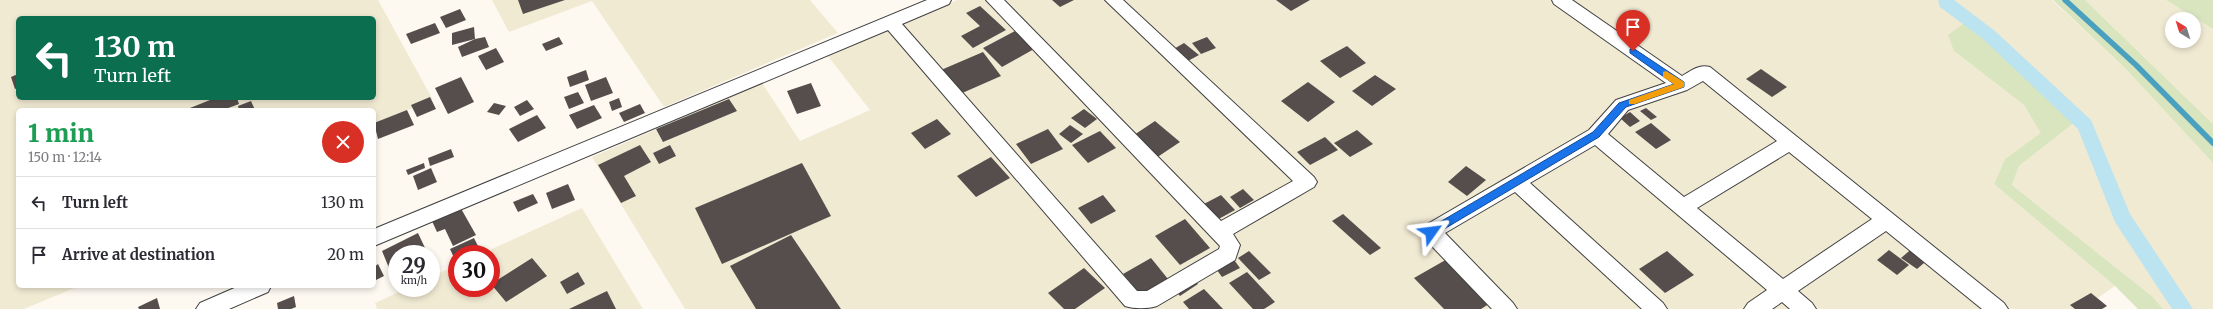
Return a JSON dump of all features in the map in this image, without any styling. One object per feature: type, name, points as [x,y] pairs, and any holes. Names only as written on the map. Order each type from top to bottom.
[{"type":"street","points":[[376,237],[943,0]]},
{"type":"street","points":[[890,21],[949,91],[1047,200],[1132,300],[1150,300],[1228,254],[1230,245],[1220,232],[994,0]]},
{"type":"street","points":[[1113,0],[1307,182],[1220,232]]},
{"type":"street","points":[[1560,0],[1681,85]]},
{"type":"street","points":[[1506,309],[1431,232],[1596,135],[1622,105],[1681,85],[1704,72],[1997,309]]},
{"type":"street","points":[[1596,135],[1805,309]]},
{"type":"street","points":[[1683,207],[1790,142]]},
{"type":"street","points":[[1516,182],[1656,309]]},
{"type":"street","points":[[1755,309],[1782,289],[1887,220]]},
{"type":"street","points":[[207,309],[256,288]]},
{"type":"shaded area","points":[[0,0],[378,0],[433,100],[376,122],[376,108],[16,108],[16,288],[74,288],[24,309],[0,309]]},
{"type":"shaded area","points":[[492,0],[810,0],[838,33],[664,107],[592,1],[509,32]]},
{"type":"shaded area","points":[[957,0],[2052,0],[2126,69],[2213,163],[2213,309],[2163,309],[2153,297],[2012,185],[2019,166],[2084,115],[1954,51],[2024,105],[2042,133],[2005,159],[1994,184],[2115,286],[2082,309],[685,309],[592,157],[762,83],[800,141],[870,110],[827,55]]},
{"type":"shaded area","points":[[2085,0],[2166,0],[2185,12],[2165,12],[2165,48],[2201,48],[2201,22],[2213,29],[2213,124]]},
{"type":"shaded area","points":[[582,208],[643,309],[377,309],[375,303],[388,297],[440,297],[440,273],[448,269],[448,297],[500,297],[500,245]]},
{"type":"green space","points":[[2053,0],[2085,0],[2213,124],[2213,163],[2126,69]]},
{"type":"green space","points":[[2166,0],[2213,0],[2213,29],[2201,22],[2201,12],[2185,12]]},
{"type":"green space","points":[[1967,21],[1988,27],[2084,115],[2019,166],[2012,185],[2153,297],[2163,309],[2138,309],[2115,286],[1994,184],[2005,159],[2041,133],[2024,105],[1954,51],[1948,35]]},
{"type":"building","points":[[518,0],[565,0],[523,14]]},
{"type":"building","points":[[1052,0],[1074,0],[1060,7]]},
{"type":"building","points":[[1276,0],[1310,0],[1291,11]]},
{"type":"building","points":[[980,6],[1006,30],[973,48],[961,36],[980,26],[966,13]]},
{"type":"building","points":[[460,9],[466,20],[446,28],[440,17]]},
{"type":"building","points":[[435,23],[440,33],[411,44],[406,34]]},
{"type":"building","points":[[474,27],[475,39],[452,45],[452,33]]},
{"type":"building","points":[[1015,31],[1034,49],[1002,67],[983,48]]},
{"type":"building","points":[[485,37],[489,47],[462,57],[458,47],[475,39]]},
{"type":"building","points":[[559,37],[563,44],[546,51],[542,44]]},
{"type":"building","points":[[1207,37],[1216,48],[1201,54],[1192,43]]},
{"type":"building","points":[[1184,43],[1199,55],[1186,62],[1172,50]]},
{"type":"building","points":[[1347,46],[1366,63],[1340,78],[1320,61]]},
{"type":"building","points":[[496,48],[504,62],[486,70],[478,56]]},
{"type":"building","points":[[983,52],[1001,76],[960,94],[941,70]]},
{"type":"building","points":[[1761,69],[1787,87],[1772,97],[1746,79]]},
{"type":"building","points":[[586,70],[589,80],[570,87],[567,77]]},
{"type":"building","points":[[16,75],[16,89],[15,89],[11,77]]},
{"type":"building","points":[[1375,75],[1396,89],[1372,106],[1352,91]]},
{"type":"building","points":[[461,77],[474,102],[448,114],[435,88]]},
{"type":"building","points":[[606,77],[613,93],[591,101],[585,85]]},
{"type":"building","points":[[1308,82],[1335,102],[1308,122],[1281,101]]},
{"type":"building","points":[[811,83],[821,106],[797,114],[787,91]]},
{"type":"building","points":[[578,92],[584,103],[569,109],[564,97]]},
{"type":"building","points":[[430,97],[436,109],[417,117],[411,105]]},
{"type":"building","points":[[619,98],[622,107],[612,111],[609,102]]},
{"type":"building","points":[[729,99],[737,111],[663,142],[656,129]]},
{"type":"building","points":[[210,100],[238,100],[239,104],[228,108],[190,108]]},
{"type":"building","points":[[527,100],[534,109],[520,116],[514,107]]},
{"type":"building","points":[[251,101],[254,108],[238,108],[238,106]]},
{"type":"building","points":[[494,103],[506,106],[499,115],[487,112]]},
{"type":"building","points":[[640,104],[645,113],[624,122],[619,113]]},
{"type":"building","points":[[594,105],[602,118],[577,129],[569,115]]},
{"type":"building","points":[[1646,108],[1657,117],[1651,120],[1640,111]]},
{"type":"building","points":[[1084,109],[1097,119],[1085,128],[1071,118]]},
{"type":"building","points":[[407,110],[414,125],[378,139],[376,122]]},
{"type":"building","points":[[1630,112],[1640,121],[1630,127],[1620,118]]},
{"type":"building","points":[[537,115],[546,128],[518,142],[509,129]]},
{"type":"building","points":[[937,119],[951,134],[925,149],[911,133]]},
{"type":"building","points":[[1155,121],[1180,142],[1156,158],[1131,137]]},
{"type":"building","points":[[1651,123],[1671,140],[1656,149],[1635,132]]},
{"type":"building","points":[[1070,125],[1083,134],[1071,143],[1059,134]]},
{"type":"building","points":[[1048,129],[1063,149],[1031,164],[1016,144]]},
{"type":"building","points":[[1357,130],[1373,144],[1350,157],[1334,143]]},
{"type":"building","points":[[1100,131],[1116,148],[1088,163],[1072,145]]},
{"type":"building","points":[[1325,137],[1338,150],[1310,165],[1297,152]]},
{"type":"building","points":[[640,145],[651,162],[624,176],[636,196],[621,203],[598,165]]},
{"type":"building","points":[[670,145],[676,156],[659,164],[653,153]]},
{"type":"building","points":[[451,149],[454,157],[430,166],[428,158]]},
{"type":"building","points":[[991,157],[1010,178],[976,197],[957,176]]},
{"type":"building","points":[[424,163],[425,168],[408,175],[406,170]]},
{"type":"building","points":[[802,163],[831,216],[722,264],[695,208]]},
{"type":"building","points":[[1466,166],[1486,180],[1467,196],[1448,182]]},
{"type":"building","points":[[431,168],[437,182],[418,190],[413,176]]},
{"type":"building","points":[[568,184],[575,200],[552,209],[546,193]]},
{"type":"building","points":[[1243,189],[1254,200],[1240,208],[1230,197]]},
{"type":"building","points":[[533,194],[538,203],[518,212],[513,202]]},
{"type":"building","points":[[1103,195],[1116,211],[1091,224],[1078,208]]},
{"type":"building","points":[[1221,195],[1235,210],[1215,221],[1202,205]]},
{"type":"building","points":[[459,205],[476,235],[453,245],[445,229],[437,232],[431,219]]},
{"type":"building","points":[[1343,214],[1381,248],[1370,255],[1332,221]]},
{"type":"building","points":[[1185,219],[1210,248],[1180,265],[1155,236]]},
{"type":"building","points":[[418,233],[424,245],[394,245]]},
{"type":"building","points":[[791,235],[841,309],[756,309],[730,266]]},
{"type":"building","points":[[474,238],[478,245],[459,245]]},
{"type":"building","points":[[1915,246],[1931,257],[1917,269],[1901,258]]},
{"type":"building","points":[[388,248],[388,266],[382,251]]},
{"type":"building","points":[[1889,250],[1909,265],[1897,275],[1877,260]]},
{"type":"building","points":[[1249,251],[1271,273],[1259,280],[1238,258]]},
{"type":"building","points":[[1667,251],[1694,275],[1665,293],[1639,269]]},
{"type":"building","points":[[1232,257],[1240,268],[1222,277],[1214,266]]},
{"type":"building","points":[[532,258],[547,276],[506,302],[500,295],[500,278]]},
{"type":"building","points":[[1151,258],[1168,279],[1141,295],[1123,274]]},
{"type":"building","points":[[1449,258],[1492,302],[1481,309],[1444,309],[1414,278]]},
{"type":"building","points":[[378,264],[384,276],[376,280],[376,266]]},
{"type":"building","points":[[1084,268],[1105,288],[1075,309],[1064,309],[1048,293]]},
{"type":"building","points":[[578,272],[585,284],[567,294],[560,282]]},
{"type":"building","points":[[1247,272],[1275,302],[1264,309],[1253,309],[1229,283]]},
{"type":"building","points":[[1191,276],[1198,284],[1180,296],[1173,288]]},
{"type":"building","points":[[1204,289],[1223,309],[1189,309],[1183,302]]},
{"type":"building","points":[[607,291],[616,309],[569,309]]},
{"type":"building","points":[[2091,293],[2107,306],[2102,309],[2075,309],[2070,305]]},
{"type":"building","points":[[294,296],[296,307],[291,309],[278,309],[277,303]]},
{"type":"building","points":[[157,298],[160,309],[139,309],[138,307]]},
{"type":"waterway","points":[[1946,0],[1946,3],[1989,35],[2085,125],[2122,217],[2183,309]]},
{"type":"waterway","points":[[2065,0],[2136,65],[2213,143]]},
{"type":"slow traffic","points":[[1632,102],[1681,85],[1666,74]]},
{"type":"route","points":[[1431,232],[1596,135],[1622,105],[1681,85],[1633,51]]}]
